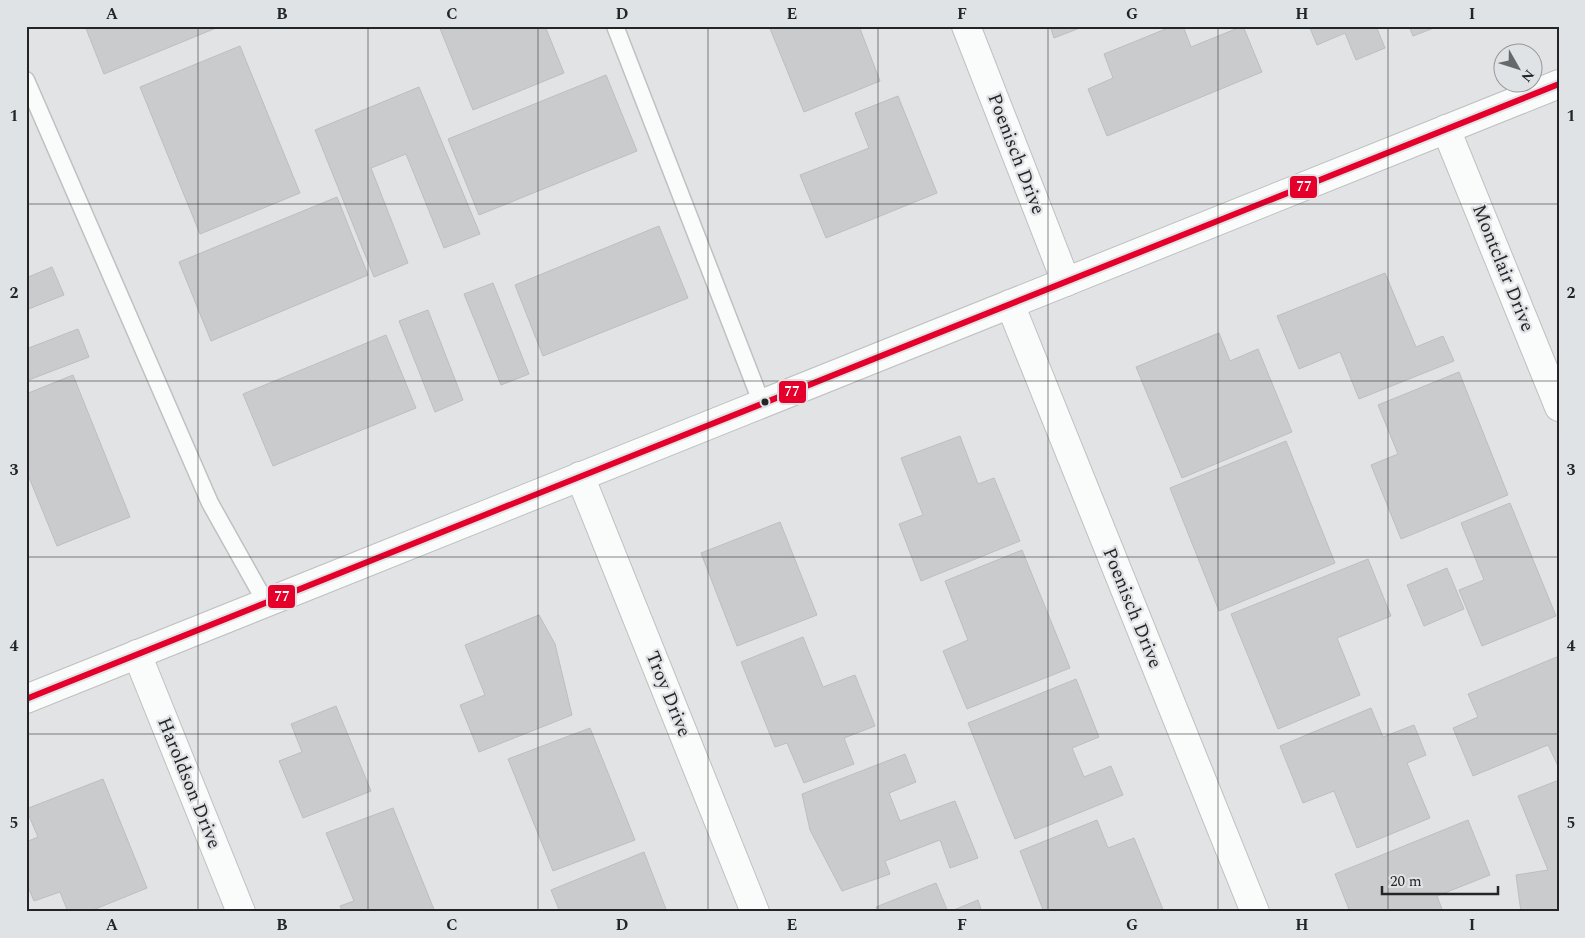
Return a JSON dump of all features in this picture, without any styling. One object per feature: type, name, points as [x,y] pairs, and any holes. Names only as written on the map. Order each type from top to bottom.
[{"type":"street","name":"Poenisch Drive","points":[[966,26],[1066,282]]},
{"type":"street","points":[[26,699],[1559,84]]},
{"type":"street","name":"Montclair Drive","points":[[1446,129],[1559,407]]},
{"type":"street","name":"Poenisch Drive","points":[[1010,304],[1255,912]]},
{"type":"street","name":"Troy Drive","points":[[580,476],[755,912]]},
{"type":"street","name":"Haroldson Drive","points":[[137,654],[241,912]]},
{"type":"lane","points":[[615,26],[762,404]]},
{"type":"lane","points":[[26,80],[210,503],[266,603]]},
{"type":"building","points":[[85,26],[221,26],[104,74]]},
{"type":"building","points":[[439,26],[545,26],[564,73],[473,110]]},
{"type":"building","points":[[769,26],[859,26],[880,81],[804,112]]},
{"type":"building","points":[[1050,26],[1085,26],[1054,38]]},
{"type":"building","points":[[1173,26],[1183,26],[1191,47],[1243,26],[1262,72],[1107,136],[1088,89],[1113,78],[1104,54]]},
{"type":"building","points":[[1309,26],[1376,26],[1385,48],[1356,60],[1345,33],[1317,45]]},
{"type":"building","points":[[1409,26],[1439,26],[1413,36]]},
{"type":"building","points":[[240,46],[300,193],[200,234],[140,87]]},
{"type":"building","points":[[606,75],[637,151],[479,215],[448,139]]},
{"type":"building","points":[[419,87],[480,234],[444,248],[406,154],[371,168],[408,263],[374,277],[315,130]]},
{"type":"building","points":[[898,96],[937,193],[826,238],[800,175],[869,148],[855,113]]},
{"type":"building","points":[[337,197],[368,275],[211,341],[179,262]]},
{"type":"building","points":[[659,226],[688,298],[543,356],[515,285]]},
{"type":"building","points":[[52,267],[64,295],[26,310],[26,278]]},
{"type":"building","points":[[1385,273],[1416,347],[1443,336],[1454,361],[1359,399],[1340,352],[1299,369],[1277,316]]},
{"type":"building","points":[[493,283],[529,374],[501,385],[464,294]]},
{"type":"building","points":[[428,310],[463,400],[435,412],[399,321]]},
{"type":"building","points":[[78,329],[89,357],[26,381],[26,349]]},
{"type":"building","points":[[1219,333],[1230,361],[1258,349],[1292,432],[1182,478],[1136,367]]},
{"type":"building","points":[[386,335],[416,408],[273,466],[243,394]]},
{"type":"building","points":[[1459,372],[1508,495],[1401,539],[1371,465],[1398,454],[1378,405]]},
{"type":"building","points":[[73,375],[130,517],[57,546],[26,470],[26,394]]},
{"type":"building","points":[[960,436],[978,484],[994,478],[1020,541],[921,581],[899,524],[923,515],[901,458]]},
{"type":"building","points":[[1286,441],[1335,563],[1219,611],[1170,488]]},
{"type":"building","points":[[1510,503],[1556,616],[1482,646],[1459,590],[1484,580],[1461,523]]},
{"type":"building","points":[[780,522],[817,615],[737,646],[701,553]]},
{"type":"building","points":[[1022,550],[1070,668],[967,709],[943,651],[968,640],[945,581]]},
{"type":"building","points":[[1368,559],[1391,616],[1337,638],[1360,695],[1278,729],[1231,614]]},
{"type":"building","points":[[1447,568],[1464,609],[1424,626],[1407,585]]},
{"type":"building","points":[[539,615],[555,644],[572,715],[479,752],[460,705],[485,695],[465,645]]},
{"type":"building","points":[[803,637],[823,687],[855,675],[875,726],[844,738],[854,764],[804,783],[787,743],[775,747],[741,662]]},
{"type":"building","points":[[1559,656],[1559,768],[1548,745],[1473,776],[1453,728],[1478,717],[1468,694]]},
{"type":"building","points":[[1076,679],[1099,737],[1072,748],[1084,777],[1111,766],[1123,795],[1015,839],[968,723]]},
{"type":"building","points":[[336,706],[371,791],[303,818],[279,761],[302,752],[291,724]]},
{"type":"building","points":[[1371,708],[1383,737],[1414,725],[1426,755],[1407,763],[1430,818],[1357,848],[1334,791],[1303,803],[1280,746]]},
{"type":"building","points":[[590,728],[635,840],[553,871],[508,759]]},
{"type":"building","points":[[905,754],[916,782],[889,793],[900,821],[955,801],[978,858],[950,868],[940,840],[885,861],[890,874],[842,891],[810,830],[802,794]]},
{"type":"building","points":[[103,779],[147,888],[88,912],[68,912],[60,892],[34,901],[26,882],[26,842],[38,837],[26,809]]},
{"type":"building","points":[[1559,780],[1559,912],[1521,912],[1516,875],[1548,870],[1518,796]]},
{"type":"building","points":[[393,808],[435,912],[343,912],[340,906],[354,901],[326,833]]},
{"type":"building","points":[[1097,820],[1108,848],[1134,838],[1164,912],[1044,912],[1020,851]]},
{"type":"building","points":[[1468,820],[1490,875],[1437,896],[1443,912],[1350,912],[1335,874]]},
{"type":"building","points":[[644,852],[667,912],[560,912],[551,890]]},
{"type":"building","points":[[936,883],[948,912],[878,912],[876,907]]},
{"type":"building","points":[[978,900],[982,912],[949,912]]},
{"type":"transit line","name":"77","points":[[26,699],[1559,84]]}]
